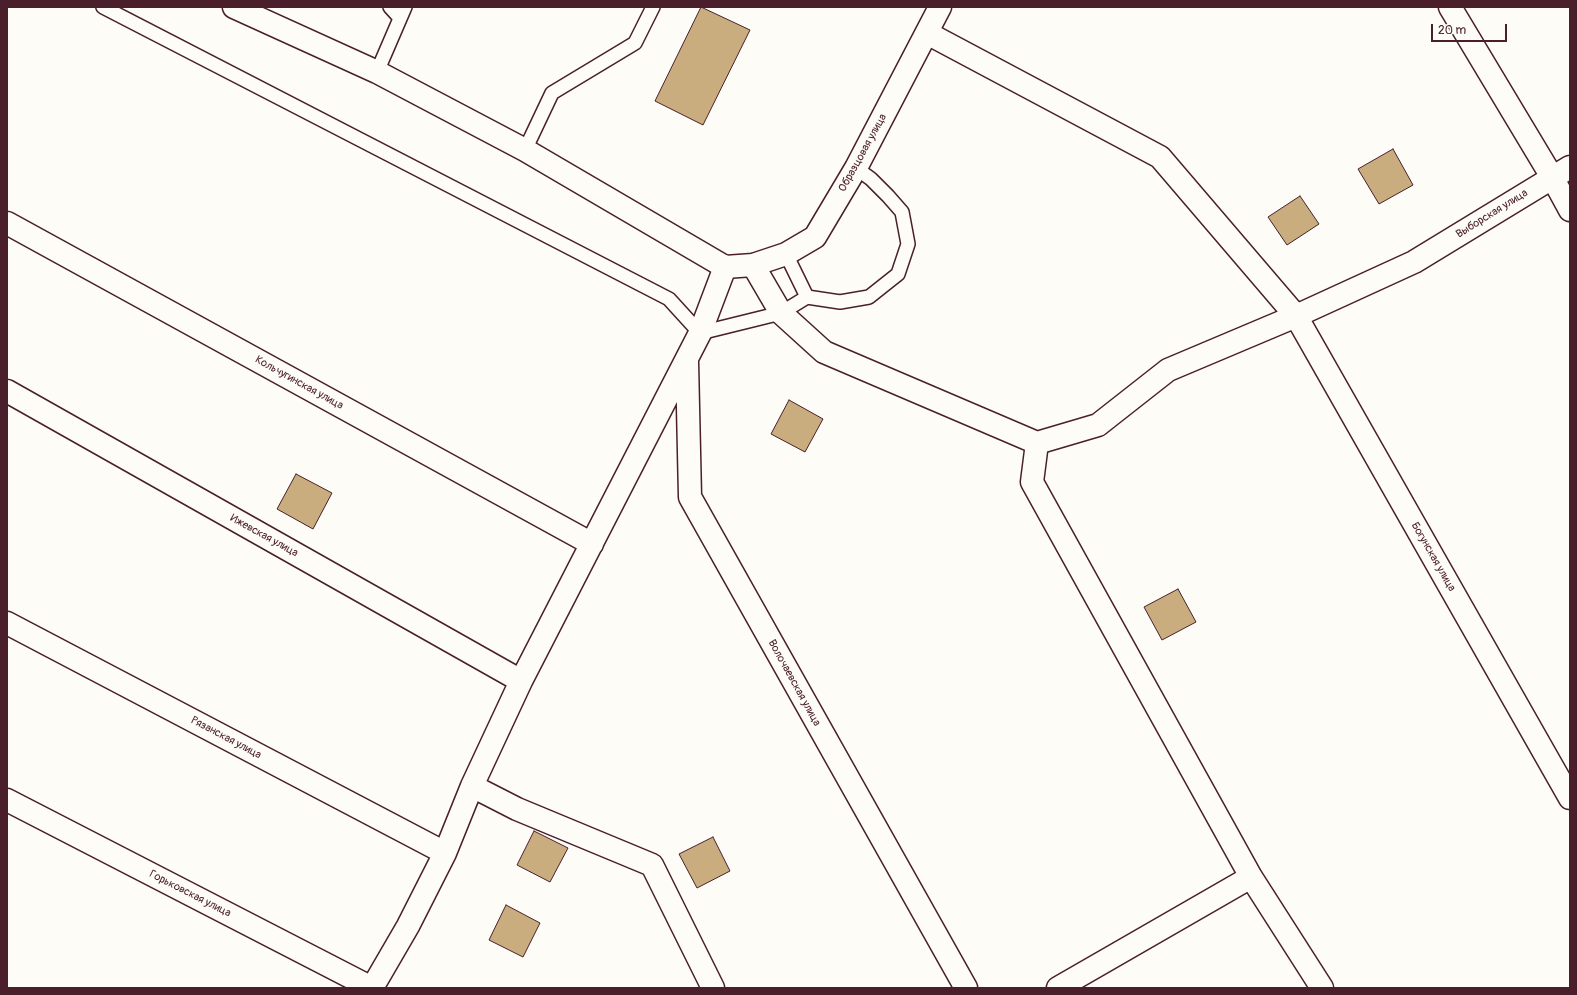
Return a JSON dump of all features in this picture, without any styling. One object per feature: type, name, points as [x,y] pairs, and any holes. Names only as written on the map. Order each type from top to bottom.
[{"type":"street","points":[[234,7],[377,72],[525,150],[725,267],[700,333],[521,681],[472,786],[445,853],[408,926],[372,988]]},
{"type":"street","name":"Образцовая улица","points":[[725,267],[754,265],[786,254],[815,237],[856,168],[940,7]]},
{"type":"street","points":[[1450,7],[1561,172],[1570,210]]},
{"type":"street","name":"Богунская улица","points":[[927,33],[1160,158],[1296,316],[1570,798]]},
{"type":"street","name":"Выборская улица","points":[[1037,443],[1098,425],[1168,370],[1296,316],[1414,262],[1561,172]]},
{"type":"street","name":"Кольчугинская улица","points":[[7,223],[592,544]]},
{"type":"street","points":[[754,265],[781,313],[824,352],[1037,443],[1032,482],[1251,877],[1322,988]]},
{"type":"street","name":"Волочаевская улица","points":[[686,360],[690,497],[966,988]]},
{"type":"street","name":"Ижевская улица","points":[[7,391],[521,681]]},
{"type":"street","name":"Рязанская улица","points":[[7,623],[445,853]]},
{"type":"street","points":[[472,786],[517,809],[652,866],[713,988]]},
{"type":"street","name":"Горьковская улица","points":[[7,800],[372,988]]},
{"type":"street","points":[[1058,988],[1251,877]]},
{"type":"lane","points":[[103,7],[669,299],[700,333],[781,313],[808,297],[840,302],[869,297],[898,274],[908,244],[902,212],[871,179],[856,168]]},
{"type":"lane","points":[[377,72],[402,13],[390,7]]},
{"type":"lane","points":[[525,150],[552,93],[635,42],[653,7]]},
{"type":"lane","points":[[786,254],[808,297]]},
{"type":"building","points":[[701,7],[750,30],[703,125],[655,101]]},
{"type":"building","points":[[1393,149],[1413,185],[1379,204],[1358,169]]},
{"type":"building","points":[[1300,196],[1319,224],[1287,245],[1268,217]]},
{"type":"building","points":[[789,400],[823,419],[805,452],[771,434]]},
{"type":"building","points":[[296,474],[332,493],[313,529],[277,509]]},
{"type":"building","points":[[1178,589],[1196,622],[1162,640],[1144,607]]},
{"type":"building","points":[[534,831],[568,848],[550,882],[517,865]]},
{"type":"building","points":[[713,837],[730,871],[697,888],[679,854]]},
{"type":"building","points":[[506,905],[540,923],[523,957],[489,940]]}]
